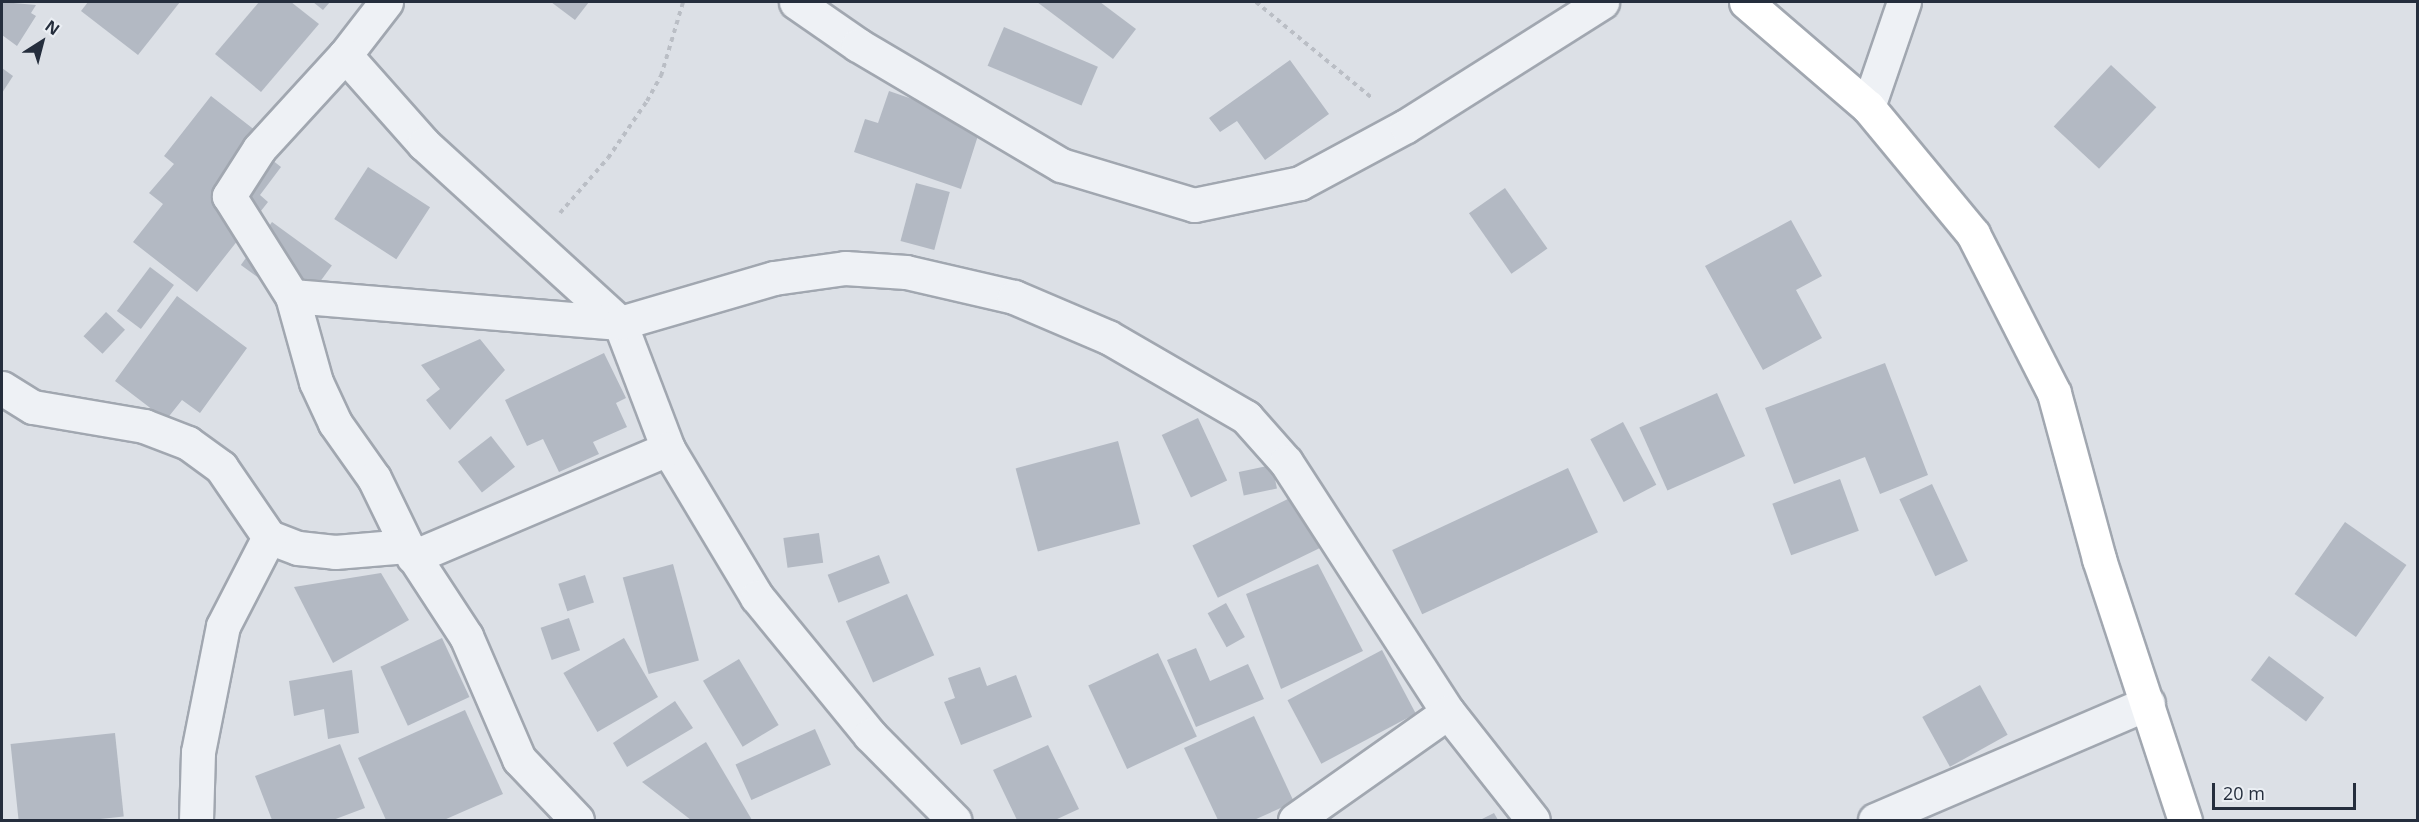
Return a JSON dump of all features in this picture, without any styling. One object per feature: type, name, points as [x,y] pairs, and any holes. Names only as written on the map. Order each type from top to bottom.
[{"type":"main road","points":[[1746,2],[1868,107],[1973,234],[2054,393],[2099,559],[2185,820]]},
{"type":"street","points":[[386,2],[345,56],[259,149],[229,191],[292,296],[316,382],[335,423],[374,478],[410,552],[466,636],[519,759],[577,820]]},
{"type":"street","points":[[796,2],[858,45],[1061,165],[1194,205],[1300,183],[1406,126],[1602,2]]},
{"type":"street","points":[[1868,107],[1904,2]]},
{"type":"street","points":[[345,56],[424,144],[536,241],[620,323],[668,449],[757,597],[870,735],[954,820]]},
{"type":"street","points":[[292,296],[620,323],[774,278],[845,267],[906,272],[1014,297],[1108,337],[1246,417],[1286,462],[1448,712],[1533,820]]},
{"type":"street","points":[[2,388],[33,407],[144,426],[188,443],[221,467],[269,537],[298,548],[335,552],[410,552],[668,449]]},
{"type":"street","points":[[196,820],[198,752],[223,626],[269,537]]},
{"type":"street","points":[[1875,820],[2148,703]]},
{"type":"street","points":[[1295,820],[1448,712]]},
{"type":"path","points":[[536,241],[608,158],[647,101],[661,76],[683,2]]},
{"type":"path","points":[[1256,2],[1406,126]]},
{"type":"building","points":[[2,2],[36,5],[31,13],[36,16],[17,46],[2,35]]},
{"type":"building","points":[[88,2],[180,2],[138,55],[81,11]]},
{"type":"building","points":[[259,2],[291,2],[319,24],[261,92],[215,54]]},
{"type":"building","points":[[313,2],[330,2],[323,10]]},
{"type":"building","points":[[551,2],[589,2],[575,20]]},
{"type":"building","points":[[1037,2],[1100,2],[1136,29],[1113,59]]},
{"type":"building","points":[[1004,27],[1098,67],[1081,106],[988,66]]},
{"type":"building","points":[[1290,60],[1329,114],[1265,160],[1237,121],[1220,132],[1209,118]]},
{"type":"building","points":[[2111,65],[2156,107],[2099,169],[2054,126]]},
{"type":"building","points":[[2,68],[13,76],[2,93]]},
{"type":"building","points":[[889,91],[982,123],[961,189],[854,152],[865,119],[878,123]]},
{"type":"building","points":[[211,96],[256,131],[248,141],[281,167],[260,195],[268,202],[197,292],[133,242],[163,204],[149,193],[174,164],[164,156]]},
{"type":"building","points":[[368,167],[430,207],[396,259],[334,219]]},
{"type":"building","points":[[916,183],[950,192],[934,250],[900,241]]},
{"type":"building","points":[[1505,188],[1547,249],[1511,274],[1469,213]]},
{"type":"building","points":[[1791,220],[1822,276],[1796,290],[1822,338],[1763,370],[1705,266]]},
{"type":"building","points":[[272,222],[332,265],[301,308],[241,265]]},
{"type":"building","points":[[150,267],[174,285],[141,329],[117,311]]},
{"type":"building","points":[[177,296],[247,348],[200,413],[182,400],[166,420],[115,381]]},
{"type":"building","points":[[106,312],[125,330],[103,354],[83,336]]},
{"type":"building","points":[[480,339],[505,370],[450,430],[426,400],[440,389],[421,365]]},
{"type":"building","points":[[604,353],[626,398],[616,403],[627,427],[593,442],[599,454],[559,472],[543,439],[527,446],[505,400]]},
{"type":"building","points":[[1885,363],[1928,475],[1880,494],[1865,457],[1794,484],[1765,408]]},
{"type":"building","points":[[1717,393],[1745,456],[1667,491],[1639,428]]},
{"type":"building","points":[[1198,418],[1227,481],[1191,497],[1162,435]]},
{"type":"building","points":[[1623,422],[1656,485],[1624,502],[1590,439]]},
{"type":"building","points":[[491,436],[515,467],[482,493],[458,462]]},
{"type":"building","points":[[1118,441],[1140,524],[1038,552],[1016,468]]},
{"type":"building","points":[[1272,465],[1277,488],[1244,496],[1239,472]]},
{"type":"building","points":[[1568,468],[1598,532],[1422,614],[1392,550]]},
{"type":"building","points":[[1840,479],[1859,531],[1791,555],[1772,504]]},
{"type":"building","points":[[1932,484],[1968,561],[1935,576],[1899,499]]},
{"type":"building","points":[[1294,496],[1319,548],[1218,598],[1192,546]]},
{"type":"building","points":[[2345,522],[2406,565],[2356,637],[2295,594]]},
{"type":"building","points":[[819,533],[823,563],[788,568],[783,538]]},
{"type":"building","points":[[879,555],[890,583],[838,603],[828,575]]},
{"type":"building","points":[[673,564],[699,661],[649,674],[623,577]]},
{"type":"building","points":[[1318,564],[1363,651],[1281,689],[1246,594]]},
{"type":"building","points":[[381,573],[409,620],[333,663],[294,587]]},
{"type":"building","points":[[585,575],[594,603],[567,611],[558,584]]},
{"type":"building","points":[[907,594],[934,655],[873,682],[846,621]]},
{"type":"building","points":[[1226,603],[1245,637],[1227,647],[1208,613]]},
{"type":"building","points":[[569,618],[580,650],[552,660],[541,628]]},
{"type":"building","points":[[442,638],[469,697],[408,726],[380,667]]},
{"type":"building","points":[[624,638],[658,697],[597,732],[563,673]]},
{"type":"building","points":[[1196,648],[1210,681],[1248,664],[1264,699],[1196,727],[1167,660]]},
{"type":"building","points":[[1382,650],[1416,714],[1321,764],[1288,700]]},
{"type":"building","points":[[1158,653],[1197,736],[1127,769],[1088,686]]},
{"type":"building","points":[[2269,656],[2324,698],[2306,721],[2251,680]]},
{"type":"building","points":[[739,659],[779,725],[743,747],[703,681]]},
{"type":"building","points":[[980,667],[987,686],[1016,675],[1032,717],[961,745],[944,702],[955,698],[948,678]]},
{"type":"building","points":[[352,670],[359,733],[328,739],[324,709],[294,716],[289,681]]},
{"type":"building","points":[[1980,685],[2008,735],[1950,767],[1922,717]]},
{"type":"building","points":[[675,701],[693,728],[627,767],[613,743]]},
{"type":"building","points":[[465,710],[503,794],[444,820],[386,820],[358,758]]},
{"type":"building","points":[[1254,716],[1294,802],[1254,820],[1218,820],[1184,748]]},
{"type":"building","points":[[815,729],[831,765],[751,800],[736,764]]},
{"type":"building","points":[[115,733],[124,817],[91,820],[19,820],[11,744]]},
{"type":"building","points":[[706,742],[752,820],[691,820],[642,782]]},
{"type":"building","points":[[340,744],[365,808],[333,820],[272,820],[255,776]]},
{"type":"building","points":[[1048,745],[1079,809],[1055,820],[1017,820],[993,770]]},
{"type":"building","points":[[1494,813],[1498,820],[1480,820]]}]
